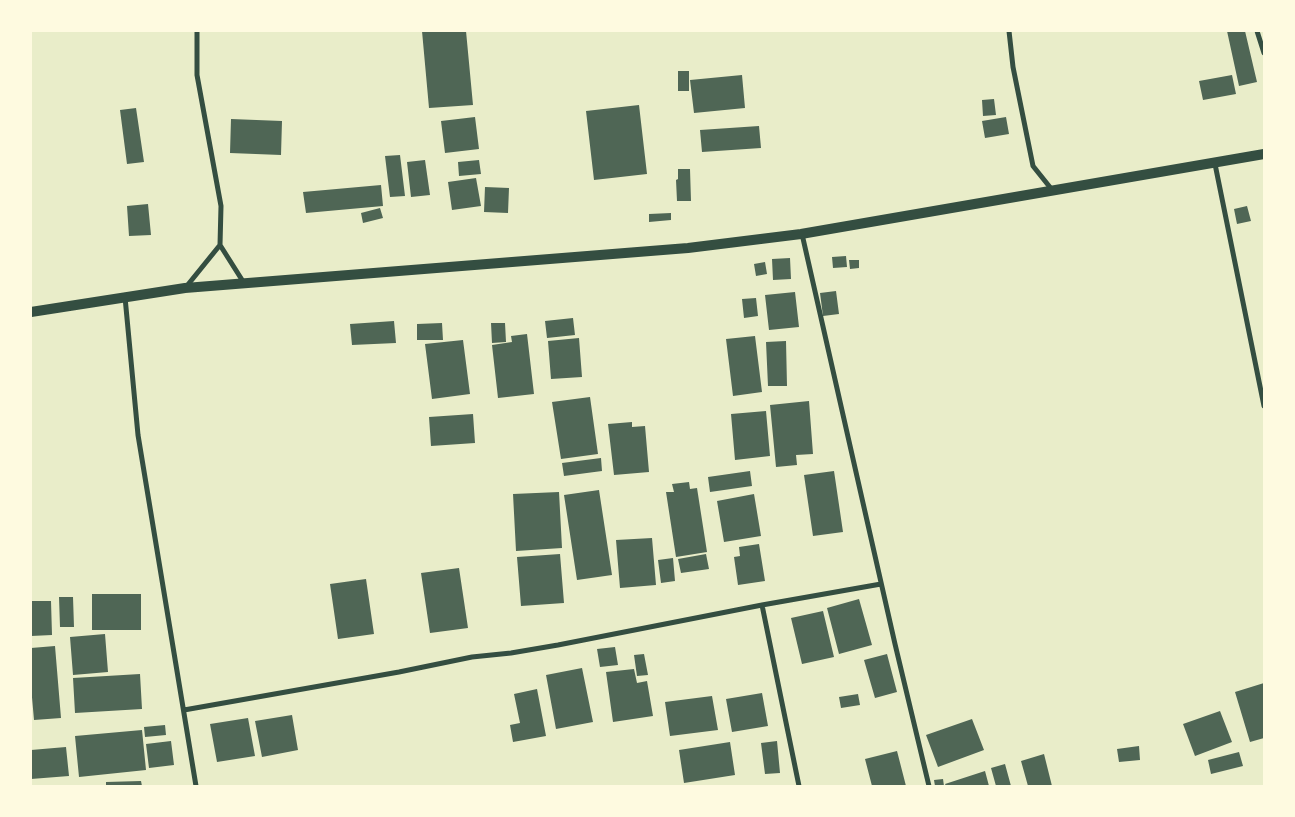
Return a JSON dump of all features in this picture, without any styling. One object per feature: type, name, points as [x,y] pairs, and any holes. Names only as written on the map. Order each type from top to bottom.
[{"type":"main road","points":[[31,312],[185,288],[688,248],[802,234],[1264,154]]},
{"type":"street","points":[[197,31],[197,75],[221,206],[220,245],[244,283]]},
{"type":"street","points":[[1009,31],[1013,67],[1033,166],[1053,191]]},
{"type":"street","points":[[1257,31],[1264,53]]},
{"type":"street","points":[[1215,164],[1264,406]]},
{"type":"street","points":[[802,234],[929,786]]},
{"type":"street","points":[[185,288],[220,245]]},
{"type":"street","points":[[125,296],[138,434],[196,786]]},
{"type":"street","points":[[184,710],[399,672],[472,657],[558,645],[881,584]]},
{"type":"street","points":[[762,605],[799,786]]},
{"type":"building","points":[[422,31],[466,31],[473,105],[429,108]]},
{"type":"building","points":[[1227,31],[1245,31],[1257,82],[1239,86]]},
{"type":"building","points":[[678,71],[689,71],[689,91],[678,91]]},
{"type":"building","points":[[742,75],[745,108],[694,113],[690,80]]},
{"type":"building","points":[[1232,75],[1236,94],[1203,100],[1199,81]]},
{"type":"building","points":[[994,99],[996,115],[983,116],[982,100]]},
{"type":"building","points":[[639,105],[647,174],[594,180],[586,111]]},
{"type":"building","points":[[136,108],[144,162],[127,164],[120,110]]},
{"type":"building","points":[[475,117],[479,149],[445,153],[441,121]]},
{"type":"building","points":[[1006,117],[1009,134],[985,138],[982,121]]},
{"type":"building","points":[[231,119],[282,121],[281,155],[230,153]]},
{"type":"building","points":[[759,126],[761,148],[702,152],[700,130]]},
{"type":"building","points":[[400,155],[405,196],[390,197],[385,156]]},
{"type":"building","points":[[425,160],[430,195],[411,197],[407,162]]},
{"type":"building","points":[[479,160],[481,174],[459,176],[458,162]]},
{"type":"building","points":[[678,169],[690,169],[691,201],[677,201],[676,180],[678,179]]},
{"type":"building","points":[[476,178],[481,206],[452,210],[448,182]]},
{"type":"building","points":[[381,185],[383,206],[306,213],[303,192]]},
{"type":"building","points":[[485,187],[509,188],[508,213],[484,212]]},
{"type":"building","points":[[148,204],[151,235],[129,236],[127,206]]},
{"type":"building","points":[[1247,206],[1251,221],[1237,224],[1234,209]]},
{"type":"building","points":[[380,208],[383,218],[363,223],[361,213]]},
{"type":"building","points":[[671,213],[671,220],[649,222],[649,214]]},
{"type":"building","points":[[846,256],[847,267],[833,268],[832,257]]},
{"type":"building","points":[[790,258],[791,279],[773,280],[772,259]]},
{"type":"building","points":[[849,260],[859,260],[859,268],[850,269]]},
{"type":"building","points":[[765,262],[767,274],[756,276],[754,264]]},
{"type":"building","points":[[836,291],[839,314],[823,316],[820,293]]},
{"type":"building","points":[[795,292],[799,327],[769,330],[765,295]]},
{"type":"building","points":[[756,298],[758,316],[744,318],[742,299]]},
{"type":"building","points":[[573,318],[575,335],[547,338],[545,321]]},
{"type":"building","points":[[394,321],[396,343],[352,345],[350,324]]},
{"type":"building","points":[[442,323],[443,340],[417,340],[417,324]]},
{"type":"building","points":[[491,323],[505,323],[506,342],[492,343]]},
{"type":"building","points":[[527,334],[534,394],[498,398],[492,345],[512,342],[511,336]]},
{"type":"building","points":[[755,336],[762,392],[733,396],[726,339]]},
{"type":"building","points":[[579,338],[582,377],[551,379],[548,341]]},
{"type":"building","points":[[463,340],[470,394],[432,399],[425,344]]},
{"type":"building","points":[[786,341],[787,386],[768,386],[766,342]]},
{"type":"building","points":[[590,397],[598,454],[561,459],[552,402]]},
{"type":"building","points":[[809,401],[813,454],[796,455],[797,465],[776,467],[770,405]]},
{"type":"building","points":[[766,411],[770,456],[735,460],[731,414]]},
{"type":"building","points":[[473,414],[475,443],[431,446],[429,417]]},
{"type":"building","points":[[632,422],[632,427],[645,426],[649,472],[614,475],[608,424]]},
{"type":"building","points":[[601,458],[602,471],[564,476],[562,463]]},
{"type":"building","points":[[750,471],[752,486],[710,492],[708,477]]},
{"type":"building","points":[[834,471],[843,532],[813,536],[804,475]]},
{"type":"building","points":[[689,482],[690,489],[697,488],[707,552],[676,557],[666,492],[674,492],[672,484]]},
{"type":"building","points":[[599,490],[612,575],[577,580],[564,495]]},
{"type":"building","points":[[559,492],[562,548],[516,551],[513,494]]},
{"type":"building","points":[[754,494],[761,536],[724,542],[717,501]]},
{"type":"building","points":[[652,538],[656,585],[620,588],[616,540]]},
{"type":"building","points":[[759,544],[765,581],[738,585],[734,557],[740,556],[739,547]]},
{"type":"building","points":[[560,554],[564,603],[521,606],[517,557]]},
{"type":"building","points":[[706,554],[709,569],[681,573],[678,559]]},
{"type":"building","points":[[673,558],[675,581],[661,583],[658,560]]},
{"type":"building","points":[[459,568],[468,628],[430,633],[421,573]]},
{"type":"building","points":[[366,579],[374,634],[338,639],[330,584]]},
{"type":"building","points":[[92,594],[141,594],[141,630],[92,630]]},
{"type":"building","points":[[59,597],[73,597],[74,627],[60,627]]},
{"type":"building","points":[[859,599],[872,645],[839,654],[827,608]]},
{"type":"building","points":[[31,601],[51,601],[52,635],[31,636]]},
{"type":"building","points":[[823,611],[834,657],[802,664],[791,618]]},
{"type":"building","points":[[105,634],[108,672],[73,675],[70,637]]},
{"type":"building","points":[[55,646],[61,718],[34,720],[31,686],[31,648]]},
{"type":"building","points":[[615,647],[618,665],[600,667],[597,649]]},
{"type":"building","points":[[644,654],[648,675],[637,676],[634,655]]},
{"type":"building","points":[[887,654],[897,692],[875,698],[864,660]]},
{"type":"building","points":[[582,668],[593,722],[556,729],[546,675]]},
{"type":"building","points":[[634,669],[637,683],[647,681],[653,716],[613,722],[606,672]]},
{"type":"building","points":[[140,674],[142,709],[75,713],[73,678]]},
{"type":"building","points":[[1264,683],[1264,738],[1250,742],[1235,692]]},
{"type":"building","points":[[537,689],[546,736],[513,742],[510,725],[520,723],[514,694]]},
{"type":"building","points":[[762,693],[768,726],[732,732],[726,699]]},
{"type":"building","points":[[858,694],[860,705],[841,708],[839,697]]},
{"type":"building","points":[[712,696],[718,730],[670,736],[665,702]]},
{"type":"building","points":[[1220,711],[1232,742],[1195,756],[1183,724]]},
{"type":"building","points":[[292,715],[298,750],[262,757],[255,721]]},
{"type":"building","points":[[248,718],[255,756],[217,762],[210,724]]},
{"type":"building","points":[[972,719],[984,750],[938,767],[926,735]]},
{"type":"building","points":[[165,725],[166,735],[145,737],[144,727]]},
{"type":"building","points":[[142,730],[146,770],[79,777],[75,736]]},
{"type":"building","points":[[171,741],[174,765],[149,768],[146,744]]},
{"type":"building","points":[[777,741],[780,773],[765,774],[761,743]]},
{"type":"building","points":[[730,742],[735,775],[684,783],[679,750]]},
{"type":"building","points":[[1139,746],[1140,760],[1119,762],[1117,749]]},
{"type":"building","points":[[66,747],[69,776],[31,779],[31,750]]},
{"type":"building","points":[[897,751],[906,786],[872,786],[865,759]]},
{"type":"building","points":[[1239,752],[1243,766],[1211,774],[1208,760]]},
{"type":"building","points":[[1044,754],[1052,786],[1028,786],[1021,761]]},
{"type":"building","points":[[1005,764],[1011,786],[996,786],[991,768]]},
{"type":"building","points":[[985,771],[989,786],[946,786],[945,784]]},
{"type":"building","points":[[943,779],[944,786],[935,786],[934,780]]},
{"type":"building","points":[[141,781],[142,786],[106,786],[106,782]]}]
